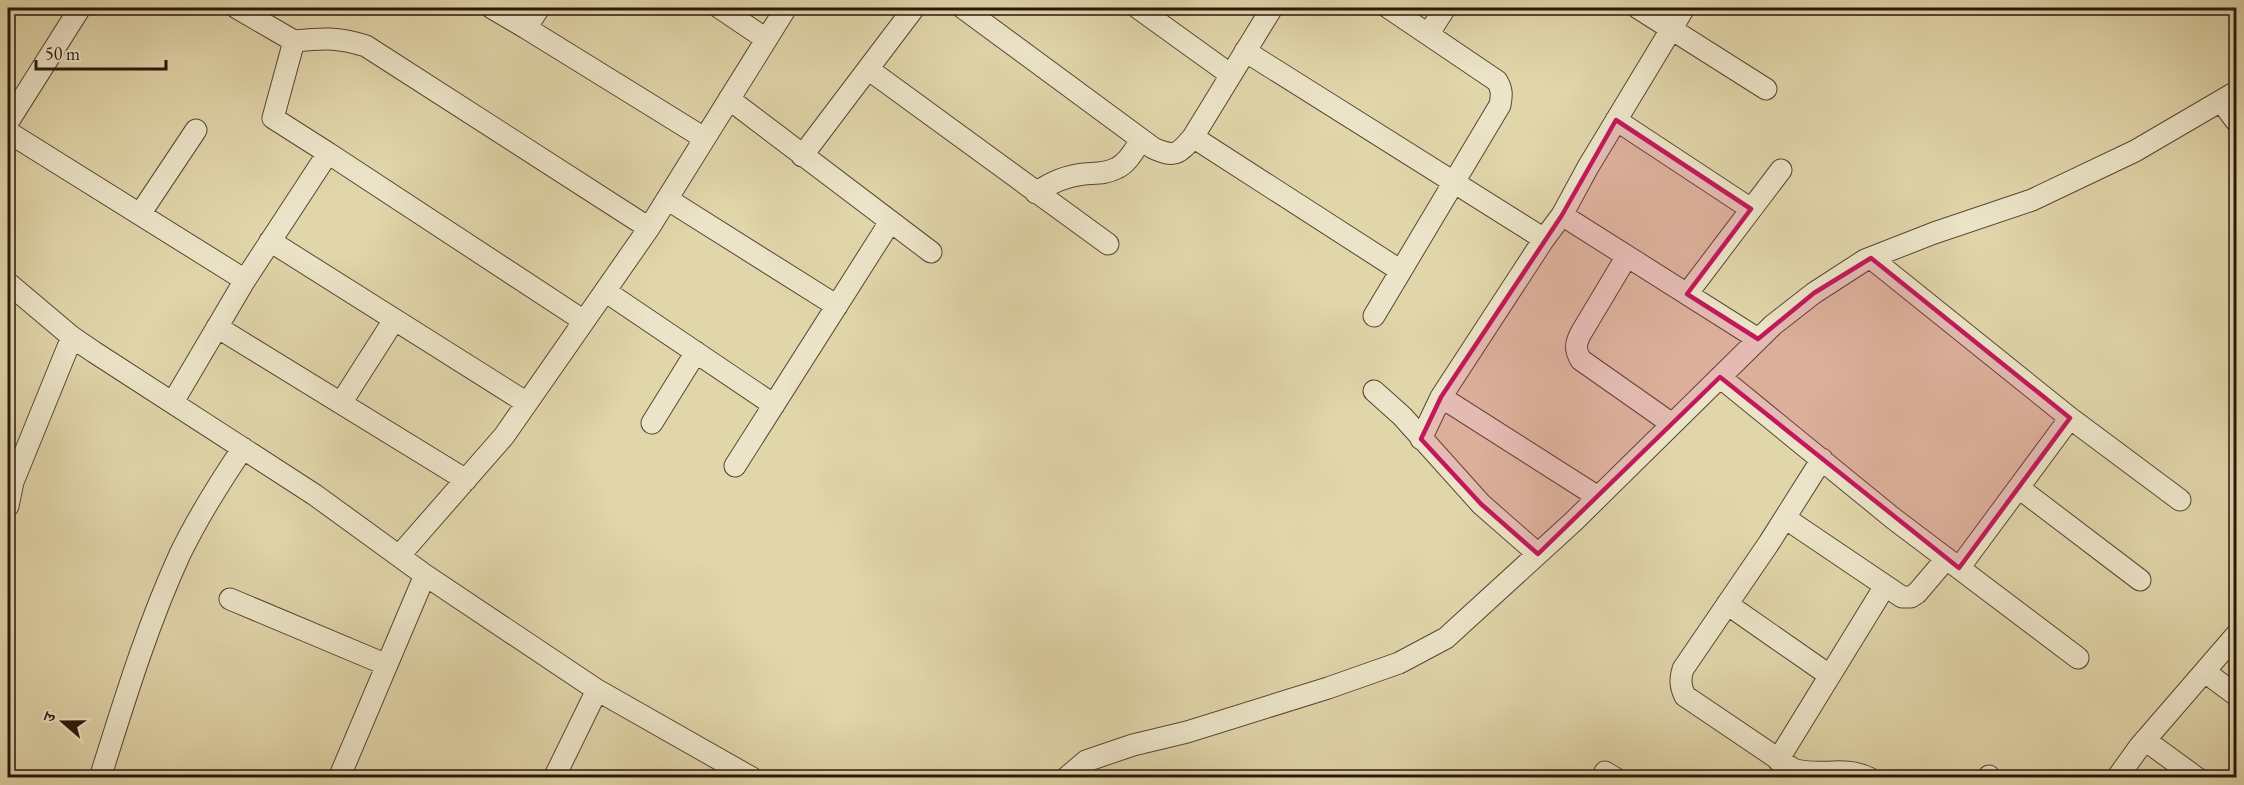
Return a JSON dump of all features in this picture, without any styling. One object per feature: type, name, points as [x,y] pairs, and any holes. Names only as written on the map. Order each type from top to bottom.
[{"type":"street","points":[[8,122],[80,8]]},
{"type":"street","points":[[237,8],[294,41],[335,38],[366,46],[649,228]]},
{"type":"street","points":[[492,8],[704,138]]},
{"type":"street","points":[[526,28],[539,8]]},
{"type":"street","points":[[720,8],[766,39]]},
{"type":"street","points":[[399,556],[504,436],[527,404],[649,228],[786,8]]},
{"type":"street","points":[[802,156],[914,8]]},
{"type":"street","points":[[963,8],[1153,148],[1170,155],[1177,154],[1193,137],[1272,8]]},
{"type":"street","points":[[1138,8],[1231,75]]},
{"type":"street","points":[[1374,316],[1500,105],[1501,88],[1497,81],[1389,8]]},
{"type":"street","points":[[1429,33],[1445,8]]},
{"type":"street","points":[[1638,8],[1766,89]]},
{"type":"street","points":[[1421,439],[1441,397],[1562,215],[1684,8]]},
{"type":"street","points":[[294,41],[273,118],[584,321]]},
{"type":"street","points":[[1245,51],[1544,239]]},
{"type":"street","points":[[868,69],[1108,244]]},
{"type":"street","points":[[1066,777],[1086,761],[1328,688],[1399,663],[1446,638],[1598,497],[1758,339],[1814,293],[1871,258],[1934,232],[2032,200],[2135,150],[2229,96],[2236,121]]},
{"type":"street","points":[[729,99],[931,252]]},
{"type":"street","points":[[1616,120],[1751,209]]},
{"type":"street","points":[[140,214],[196,130]]},
{"type":"street","points":[[8,132],[245,280]]},
{"type":"street","points":[[1193,137],[1401,271]]},
{"type":"street","points":[[1036,193],[1063,177],[1104,173],[1118,168],[1142,140]]},
{"type":"street","points":[[173,402],[245,280],[328,153]]},
{"type":"street","points":[[1687,294],[1781,170]]},
{"type":"street","points":[[667,199],[837,306]]},
{"type":"street","points":[[1562,215],[1758,339]]},
{"type":"street","points":[[735,466],[890,222]]},
{"type":"street","points":[[270,241],[527,404]]},
{"type":"street","points":[[1627,256],[1575,344],[1577,353],[1581,360],[1672,424]]},
{"type":"street","points":[[1871,258],[2070,418],[2180,500]]},
{"type":"street","points":[[8,284],[72,337],[315,495],[426,575],[597,690],[752,777]]},
{"type":"street","points":[[605,291],[774,405]]},
{"type":"street","points":[[341,403],[394,320]]},
{"type":"street","points":[[218,327],[466,480]]},
{"type":"street","points":[[8,506],[10,482],[72,337]]},
{"type":"street","points":[[652,423],[696,352]]},
{"type":"street","points":[[1720,376],[1894,519],[2078,658]]},
{"type":"street","points":[[1374,391],[1402,416],[1481,504],[1538,554]]},
{"type":"street","points":[[1441,397],[1598,497]]},
{"type":"street","points":[[1785,518],[1884,586],[1902,597],[1911,597],[1952,564],[2019,488],[2070,418]]},
{"type":"street","points":[[100,777],[133,674],[181,553],[216,488],[243,448]]},
{"type":"street","points":[[1822,459],[1683,669],[1680,680],[1681,688],[1685,696],[1803,775],[1837,770],[1869,777]]},
{"type":"street","points":[[2019,488],[2140,580]]},
{"type":"street","points":[[339,777],[426,575]]},
{"type":"street","points":[[1778,760],[1884,586]]},
{"type":"street","points":[[230,599],[387,665]]},
{"type":"street","points":[[1727,604],[1829,675]]},
{"type":"street","points":[[2117,777],[2145,740],[2236,635]]},
{"type":"street","points":[[2205,672],[2236,695]]},
{"type":"street","points":[[554,777],[597,690]]},
{"type":"street","points":[[2145,740],[2197,777]]},
{"type":"highlighted area","points":[[1616,120],[1751,209],[1687,294],[1758,339],[1814,293],[1871,258],[2070,418],[1959,568],[1720,377],[1538,554],[1481,504],[1421,439],[1441,397],[1562,215]]}]
